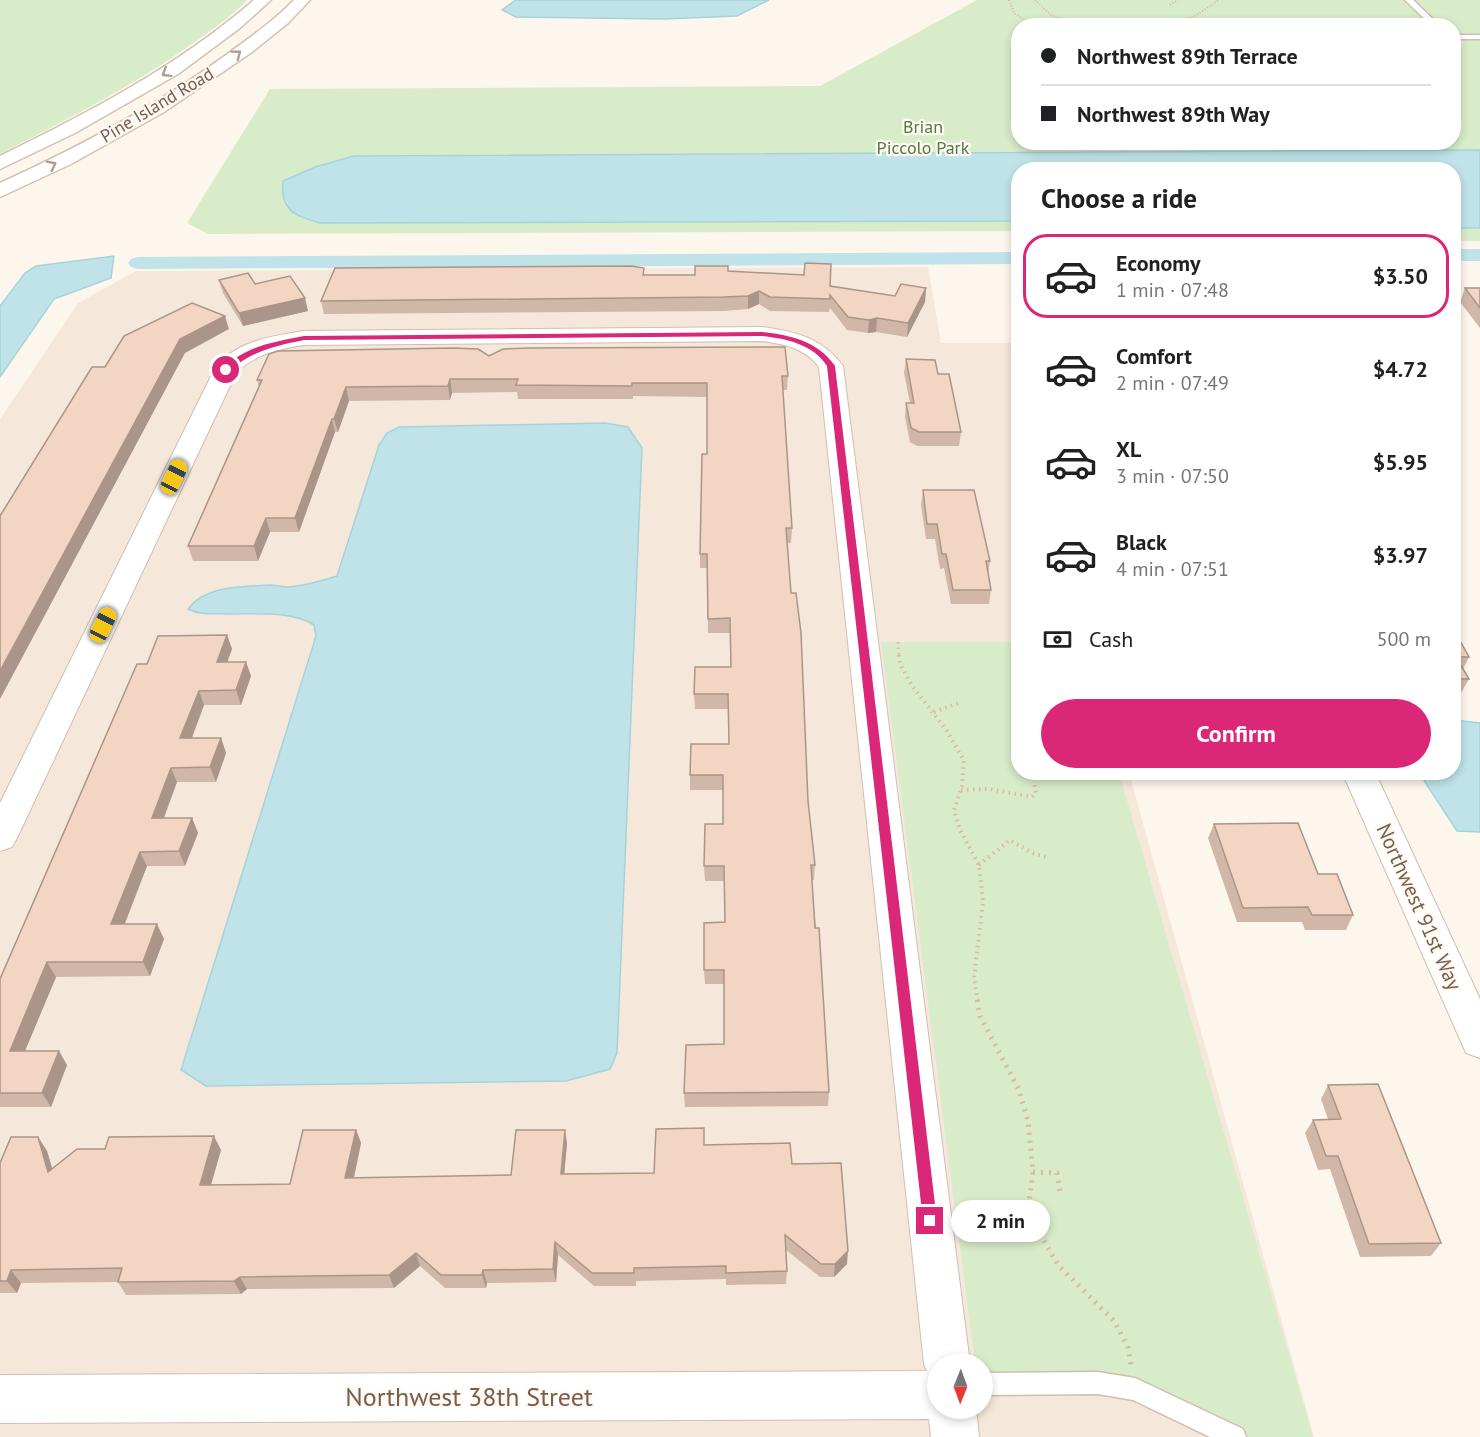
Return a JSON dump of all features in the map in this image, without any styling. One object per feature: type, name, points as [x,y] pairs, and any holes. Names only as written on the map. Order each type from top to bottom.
[{"type":"main road","name":"Pine Island Road","points":[[0,163],[54,137],[172,69],[235,24],[263,0]]},
{"type":"main road","name":"Pine Island Road","points":[[0,191],[98,142],[213,73],[273,27],[302,0]]},
{"type":"street","points":[[0,838],[226,370],[256,348],[287,340],[316,338],[762,334],[781,336],[807,344],[819,352],[831,366],[945,1353]]},
{"type":"street","name":"Northwest 91st Way","points":[[1362,780],[1480,1041]]},
{"type":"street","name":"Northwest 38th Street","points":[[0,1399],[927,1395]]},
{"type":"street","points":[[953,1419],[955,1437]]},
{"type":"lane","points":[[1409,0],[1428,18]]},
{"type":"lane","points":[[1461,38],[1480,37]]},
{"type":"lane","points":[[993,1384],[1098,1383],[1135,1389],[1235,1437]]},
{"type":"path","points":[[1009,0],[1010,8],[1021,18]]},
{"type":"path","points":[[1035,0],[1049,14],[1063,18]]},
{"type":"path","points":[[1170,6],[1178,0]]},
{"type":"path","points":[[1188,18],[1219,0]]},
{"type":"path","points":[[898,642],[900,664],[913,687],[934,712],[964,761],[961,790],[954,810],[956,821],[979,865],[983,901],[974,978],[980,1016],[1019,1090],[1030,1130],[1033,1172],[1029,1202],[1032,1220],[1058,1265],[1115,1322],[1128,1348],[1135,1389]]},
{"type":"path","points":[[934,712],[962,702]]},
{"type":"path","points":[[961,790],[989,789],[1032,798],[1036,793],[1034,782]]},
{"type":"path","points":[[979,865],[1010,840],[1032,853],[1046,857]]},
{"type":"path","points":[[1033,1172],[1057,1173],[1060,1191]]},
{"type":"path","points":[[992,1217],[1015,1203],[1029,1202]]},
{"type":"shaded area","points":[[928,267],[941,343],[1010,343],[1011,347],[1011,780],[1131,780],[1314,1437],[0,1437],[0,419],[78,303],[136,271]]},
{"type":"green space","points":[[0,0],[247,0],[214,28],[146,74],[0,154]]},
{"type":"green space","name":"Brian Piccolo Park","points":[[977,0],[1480,0],[1480,241],[1461,241],[1461,162],[1011,162],[1011,231],[208,234],[187,223],[270,89],[820,86]]},
{"type":"green space","points":[[881,642],[1011,642],[1011,780],[1121,780],[1313,1437],[1235,1437],[1135,1389],[993,1390],[993,1353],[974,1353]]},
{"type":"water","points":[[516,0],[769,0],[737,16],[663,19],[516,17],[502,10]]},
{"type":"water","points":[[1480,150],[1480,228],[1461,228],[1461,162],[1011,162],[1011,221],[320,223],[296,214],[287,205],[284,199],[283,181],[315,167],[354,156]]},
{"type":"water","points":[[114,256],[111,278],[54,299],[0,377],[0,306],[25,273],[36,266]]},
{"type":"water","points":[[605,423],[628,427],[642,448],[617,1053],[610,1069],[566,1081],[206,1086],[181,1070],[316,636],[314,625],[295,617],[274,614],[203,613],[188,609],[195,601],[214,591],[269,585],[285,587],[337,576],[379,445],[387,433],[399,427]]},
{"type":"water","points":[[1461,721],[1480,723],[1480,832],[1457,831],[1424,780],[1461,780]]},
{"type":"building","points":[[805,263],[831,264],[830,286],[895,296],[901,284],[926,288],[908,323],[877,318],[869,320],[848,317],[830,295],[830,299],[770,297],[759,291],[748,296],[724,297],[321,301],[335,268],[632,266],[644,268],[643,275],[695,275],[695,266],[728,266],[728,271],[804,275]]},
{"type":"building","points":[[248,273],[255,284],[290,276],[305,298],[239,313],[219,280]]},
{"type":"building","points":[[1465,288],[1480,288],[1480,308]]},
{"type":"building","points":[[192,303],[225,316],[180,339],[0,671],[0,516],[92,367],[105,367],[124,336]]},
{"type":"building","points":[[785,347],[788,376],[782,376],[792,528],[786,528],[791,593],[796,593],[801,633],[808,801],[815,865],[811,865],[815,928],[819,928],[829,1092],[684,1093],[686,1045],[724,1044],[724,970],[704,970],[704,923],[725,922],[724,866],[704,866],[705,824],[723,824],[723,775],[690,775],[691,744],[729,744],[728,694],[694,694],[695,667],[731,667],[730,618],[708,619],[707,554],[700,554],[702,454],[707,454],[707,383],[632,383],[632,386],[516,385],[518,379],[450,379],[448,386],[346,387],[295,518],[266,518],[254,546],[188,546],[262,380],[257,380],[269,354],[278,351],[453,348],[478,349],[489,356],[503,349],[529,348]]},
{"type":"building","points":[[906,359],[935,360],[938,374],[949,374],[961,432],[919,432],[911,428],[906,403],[914,403]]},
{"type":"building","points":[[923,490],[974,490],[990,561],[986,561],[991,590],[953,590],[946,554],[942,554],[937,524],[927,524]]},
{"type":"building","points":[[227,635],[217,662],[246,662],[236,690],[199,691],[180,738],[221,738],[210,767],[171,768],[152,818],[192,818],[179,851],[140,852],[111,924],[157,924],[143,962],[47,962],[10,1051],[59,1051],[42,1093],[0,1093],[0,979],[137,664],[147,664],[158,636]]},
{"type":"building","points":[[1461,643],[1469,657],[1461,657]]},
{"type":"building","points":[[1461,665],[1469,679],[1461,679]]},
{"type":"building","points":[[1298,823],[1318,874],[1337,874],[1353,915],[1312,915],[1308,907],[1243,908],[1214,824]]},
{"type":"building","points":[[1378,1084],[1441,1243],[1369,1244],[1338,1156],[1326,1156],[1313,1120],[1341,1119],[1328,1085]]},
{"type":"building","points":[[704,1128],[704,1145],[790,1143],[792,1164],[841,1163],[848,1251],[835,1264],[821,1264],[785,1235],[787,1271],[726,1273],[726,1266],[634,1268],[634,1273],[592,1273],[555,1242],[553,1269],[483,1270],[482,1275],[441,1275],[416,1253],[389,1275],[240,1277],[234,1281],[118,1282],[122,1268],[11,1270],[7,1281],[0,1281],[0,1163],[11,1137],[38,1137],[48,1172],[77,1149],[105,1149],[109,1137],[214,1136],[200,1185],[290,1184],[303,1130],[356,1130],[345,1178],[511,1175],[516,1130],[565,1130],[561,1174],[654,1173],[656,1129]]},
{"type":"waterway","points":[[1461,255],[1480,255]]},
{"type":"waterway","points":[[138,263],[1011,258]]},
{"type":"route","points":[[226,370],[256,348],[304,338],[762,334],[794,339],[807,344],[826,358],[831,366],[930,1221]]}]
